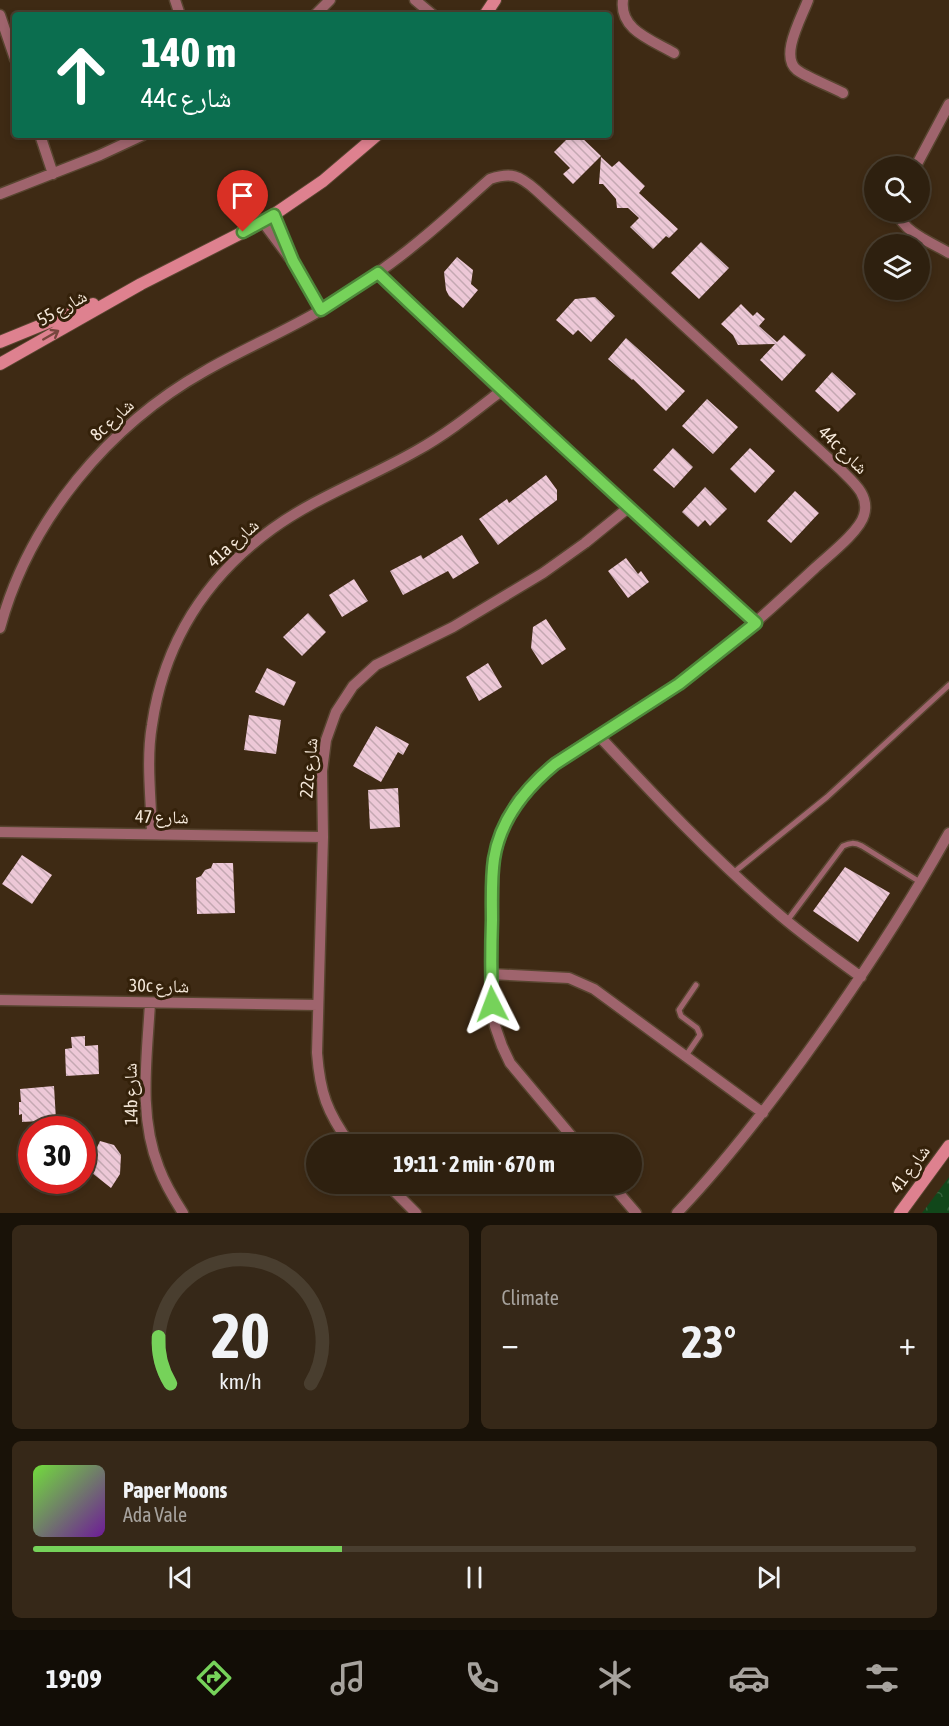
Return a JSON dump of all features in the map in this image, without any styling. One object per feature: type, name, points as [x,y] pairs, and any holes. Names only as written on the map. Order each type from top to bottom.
[{"type":"street","points":[[318,12],[330,0]]},
{"type":"street","points":[[415,0],[431,12]]},
{"type":"street","points":[[622,0],[623,15],[629,26],[674,53]]},
{"type":"street","points":[[808,0],[789,52],[790,61],[796,70],[843,93]]},
{"type":"street","points":[[0,15],[12,50]]},
{"type":"street","points":[[921,156],[949,104]]},
{"type":"street","points":[[41,138],[53,174]]},
{"type":"street","points":[[0,194],[100,155],[137,138]]},
{"type":"street","name":"شارع 55","points":[[0,364],[141,284],[268,218],[323,181],[373,138]]},
{"type":"street","name":"44c شارع","points":[[480,187],[490,179],[502,175],[515,176],[526,181],[832,461],[861,490],[865,501],[865,513],[860,525],[756,623],[679,684],[537,778],[519,800],[504,825],[494,857],[491,974],[495,1026],[510,1063],[570,1134]]},
{"type":"street","name":"8c شارع","points":[[0,628],[16,581],[34,545],[62,500],[82,473],[137,418],[178,387],[321,310],[378,273],[419,242],[480,187]]},
{"type":"street","points":[[268,218],[280,247],[293,261],[321,310]]},
{"type":"street","points":[[902,222],[906,227],[949,253]]},
{"type":"street","points":[[378,273],[628,508],[756,623]]},
{"type":"street","name":"شارع 55","points":[[0,342],[141,284]]},
{"type":"street","name":"41a شارع","points":[[152,834],[151,727],[159,688],[171,651],[189,616],[216,580],[241,554],[273,528],[417,451],[458,424],[501,390]]},
{"type":"street","name":"22c شارع","points":[[343,1134],[336,1125],[322,1091],[317,1053],[323,837],[322,771],[326,740],[336,712],[354,686],[376,665],[462,622],[543,573],[628,508]]},
{"type":"street","points":[[599,736],[686,829],[733,873],[787,921],[861,977]]},
{"type":"street","name":"شارع 47","points":[[0,832],[323,837]]},
{"type":"street","points":[[677,1213],[763,1113],[861,977],[921,883],[949,833]]},
{"type":"street","points":[[491,974],[569,978],[582,982],[763,1113]]},
{"type":"street","name":"30c شارع","points":[[0,1000],[318,1005]]},
{"type":"street","name":"14b شارع","points":[[150,1003],[145,1089],[150,1142],[158,1167],[183,1213]]},
{"type":"street","name":"شارع 41","points":[[900,1213],[949,1146]]},
{"type":"street","points":[[397,1194],[416,1213]]},
{"type":"street","points":[[620,1194],[636,1213]]},
{"type":"lane","points":[[733,873],[827,797],[949,685]]},
{"type":"lane","points":[[787,921],[838,852],[849,843],[862,846],[921,883]]},
{"type":"lane","points":[[686,1057],[700,1035],[697,1028],[681,1016],[679,1010],[696,985]]},
{"type":"green space","points":[[949,1177],[949,1213],[922,1213]]},
{"type":"building","points":[[568,138],[582,138],[601,156],[573,184],[563,174],[570,168],[554,152]]},
{"type":"building","points":[[601,157],[612,167],[619,161],[645,186],[639,193],[678,229],[669,238],[666,236],[653,249],[630,227],[639,218],[628,208],[617,208],[616,199],[603,184],[599,184]]},
{"type":"building","points":[[701,242],[729,268],[699,299],[671,273]]},
{"type":"building","points":[[457,257],[473,270],[471,284],[478,290],[463,308],[449,296],[446,290],[444,272]]},
{"type":"building","points":[[595,297],[615,316],[591,342],[578,330],[573,335],[556,320],[575,299]]},
{"type":"building","points":[[741,304],[753,316],[757,312],[765,319],[759,326],[777,342],[784,335],[806,355],[782,381],[760,360],[775,344],[738,345],[733,335],[721,324]]},
{"type":"building","points":[[626,338],[685,391],[666,411],[608,359]]},
{"type":"building","points":[[832,372],[856,394],[838,412],[815,391]]},
{"type":"building","points":[[707,399],[738,427],[713,454],[682,426]]},
{"type":"building","points":[[673,448],[693,467],[674,488],[653,470]]},
{"type":"building","points":[[750,448],[775,471],[755,493],[730,469]]},
{"type":"building","points":[[546,475],[557,490],[557,500],[498,545],[479,519],[507,499],[509,503]]},
{"type":"building","points":[[705,487],[727,509],[710,526],[705,520],[698,527],[682,512]]},
{"type":"building","points":[[795,491],[819,513],[791,543],[767,521]]},
{"type":"building","points":[[462,535],[479,563],[453,579],[448,571],[403,595],[390,571],[421,555],[423,559]]},
{"type":"building","points":[[626,558],[638,574],[641,571],[649,582],[628,598],[608,571]]},
{"type":"building","points":[[354,579],[368,601],[342,617],[329,595]]},
{"type":"building","points":[[308,613],[326,632],[302,656],[283,637]]},
{"type":"building","points":[[546,619],[566,649],[542,665],[531,648],[533,627]]},
{"type":"building","points":[[488,663],[502,687],[479,701],[466,677]]},
{"type":"building","points":[[267,668],[296,682],[284,706],[255,692]]},
{"type":"building","points":[[249,715],[281,720],[276,754],[244,750]]},
{"type":"building","points":[[376,726],[409,744],[403,755],[398,752],[381,782],[353,766]]},
{"type":"building","points":[[398,788],[400,827],[370,829],[368,790]]},
{"type":"building","points":[[22,855],[52,875],[32,904],[2,884]]},
{"type":"building","points":[[213,863],[233,863],[235,913],[197,914],[196,878],[211,868]]},
{"type":"building","points":[[845,867],[890,893],[858,942],[813,911]]},
{"type":"building","points":[[85,1036],[85,1046],[98,1045],[99,1074],[66,1076],[65,1049],[72,1048],[71,1037]]},
{"type":"building","points":[[54,1086],[56,1116],[19,1115],[20,1089]]},
{"type":"building","points":[[100,1141],[114,1145],[121,1155],[120,1174],[111,1188],[96,1176],[96,1150]]},
{"type":"route","points":[[243,232],[274,215],[293,261],[321,310],[378,273],[628,508],[756,623],[679,684],[555,764],[537,778],[519,800],[504,825],[494,857],[492,1004]]}]
